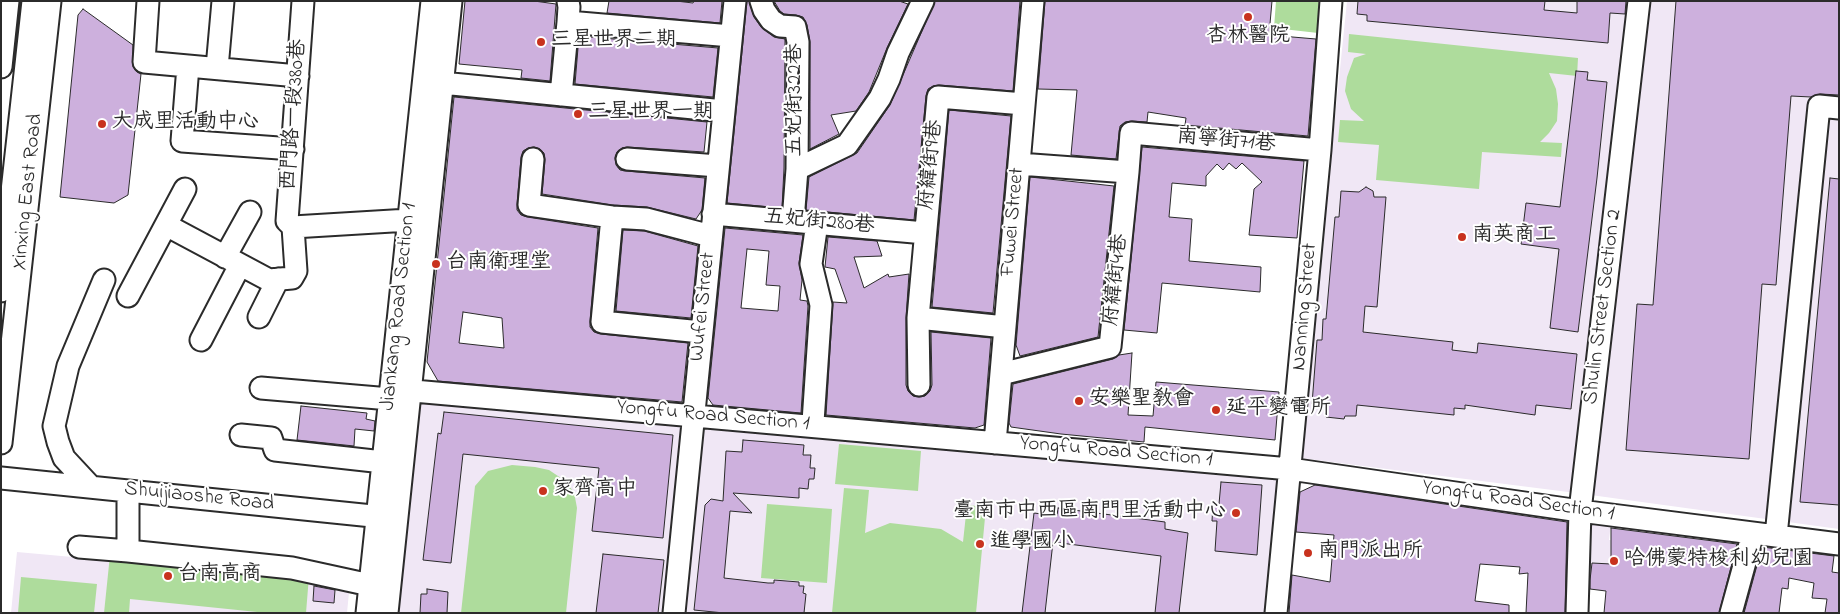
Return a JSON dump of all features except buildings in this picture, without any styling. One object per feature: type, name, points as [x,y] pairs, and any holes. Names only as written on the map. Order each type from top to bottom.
[{"type":"street","points":[[1,67],[8,1]]},
{"type":"street","name":"Xinxing East Road","points":[[1,291],[33,1]]},
{"type":"street","name":"Xinxing East Road","points":[[1,443],[50,1]]},
{"type":"street","points":[[148,1],[144,62],[298,76]]},
{"type":"street","points":[[218,68],[223,1]]},
{"type":"street","name":"西門路一段380巷","points":[[278,279],[292,278],[296,271],[292,227],[288,220],[304,1]]},
{"type":"street","name":"Jiankang Road Section 1","points":[[367,613],[370,585],[387,517],[409,220],[432,1]]},
{"type":"street","name":"Jiankang Road Section 1","points":[[387,613],[387,517],[383,462],[397,393],[442,83],[451,1]]},
{"type":"street","name":"Wufei Street","points":[[674,613],[735,1]]},
{"type":"street","name":"五妃街322巷","points":[[761,1],[764,10],[772,20],[780,26],[795,27],[798,42],[797,169],[794,221]]},
{"type":"street","points":[[797,169],[847,145],[880,98],[898,53],[924,1]]},
{"type":"street","name":"Fuwei Street","points":[[996,443],[1033,1]]},
{"type":"street","name":"Nanning Street","points":[[1276,613],[1320,150],[1332,1]]},
{"type":"street","name":"Shulin Street Section 2","points":[[1577,613],[1580,511],[1638,1]]},
{"type":"street","points":[[561,95],[568,11],[731,36]]},
{"type":"street","points":[[188,66],[182,141],[293,149]]},
{"type":"street","points":[[442,83],[724,110]]},
{"type":"street","name":"府緯街9巷","points":[[919,385],[918,318],[938,97],[1024,104]]},
{"type":"street","points":[[1776,536],[1818,106],[1839,108]]},
{"type":"street","name":"南寧街71巷","points":[[1131,133],[1320,150]]},
{"type":"street","name":"府緯街4巷","points":[[1002,374],[1110,346],[1131,133]]},
{"type":"street","points":[[533,159],[529,204],[612,218],[646,219],[711,236]]},
{"type":"street","points":[[627,159],[718,166]]},
{"type":"street","points":[[1019,164],[1128,172]]},
{"type":"street","points":[[128,296],[185,189]]},
{"type":"street","points":[[200,340],[233,261],[250,212]]},
{"type":"street","name":"五妃街280巷","points":[[713,214],[925,233]]},
{"type":"street","points":[[612,218],[602,322],[701,332]]},
{"type":"street","points":[[292,227],[409,220]]},
{"type":"street","points":[[813,422],[821,305],[811,264],[817,223]]},
{"type":"street","points":[[166,225],[268,280],[278,279]]},
{"type":"street","points":[[259,317],[278,279]]},
{"type":"street","points":[[91,487],[64,458],[54,426],[68,366],[104,280]]},
{"type":"street","points":[[918,318],[1005,327]]},
{"type":"street","name":"Yongfu Road Section 1","points":[[261,388],[397,393],[693,416],[1290,469],[1580,511],[1839,544]]},
{"type":"street","points":[[241,435],[271,438],[274,450],[383,462]]},
{"type":"street","name":"Shuijiaoshe Road","points":[[1,478],[387,517]]},
{"type":"street","points":[[128,491],[128,551]]},
{"type":"street","points":[[1731,613],[1752,533]]},
{"type":"street","points":[[79,547],[292,568],[370,585]]},
{"type":"shaded area","points":[[1347,1],[1839,1],[1839,529],[1300,458]]},
{"type":"shaded area","name":"家齊高中","points":[[416,403],[685,427],[667,613],[394,613]]},
{"type":"shaded area","name":"進學國小","points":[[700,429],[1278,476],[1265,613],[683,613]]},
{"type":"shaded area","name":"哈佛蒙特梭利幼兒園","points":[[1612,514],[1609,540],[1644,543],[1640,583],[1585,579],[1591,521]]},
{"type":"shaded area","name":"台南高商","points":[[17,552],[350,582],[347,613],[11,613]]},
{"type":"green space","points":[[1276,1],[1321,1],[1318,33],[1274,28]]},
{"type":"green space","points":[[1349,34],[1578,58],[1577,76],[1549,73],[1556,89],[1558,104],[1557,121],[1540,142],[1562,143],[1561,157],[1482,152],[1479,189],[1376,180],[1379,145],[1338,142],[1340,120],[1364,121],[1351,109],[1345,91],[1347,77],[1354,58],[1366,54],[1348,52]]},
{"type":"green space","points":[[839,444],[921,451],[918,491],[835,484]]},
{"type":"green space","points":[[512,465],[549,470],[564,480],[574,492],[577,508],[566,613],[461,613],[475,486],[488,471]]},
{"type":"green space","points":[[844,488],[869,490],[865,533],[890,523],[941,529],[963,542],[967,505],[986,507],[976,613],[832,613]]},
{"type":"green space","points":[[767,504],[832,509],[827,583],[761,578]]},
{"type":"green space","points":[[110,555],[309,576],[306,613],[267,613],[130,599],[129,613],[104,613]]},
{"type":"green space","points":[[21,577],[97,584],[94,613],[18,613]]},
{"type":"place","name":"杏林醫院","points":[[1248,17]]},
{"type":"place","name":"三星世界二期","points":[[541,42]]},
{"type":"place","name":"三星世界一期","points":[[578,114]]},
{"type":"place","name":"大成里活動中心","points":[[102,124]]},
{"type":"place","name":"南英商工","points":[[1462,237]]},
{"type":"place","name":"台南衛理堂","points":[[436,264]]},
{"type":"place","name":"安樂聖教會","points":[[1079,401]]},
{"type":"place","name":"延平變電所","points":[[1216,410]]},
{"type":"place","name":"家齊高中","points":[[543,491]]},
{"type":"place","name":"臺南市中西區南門里活動中心","points":[[1236,513]]},
{"type":"place","name":"進學國小","points":[[980,544]]},
{"type":"place","name":"南門派出所","points":[[1308,553]]},
{"type":"place","name":"哈佛蒙特梭利幼兒園","points":[[1614,561]]},
{"type":"place","name":"台南高商","points":[[168,576]]}]
